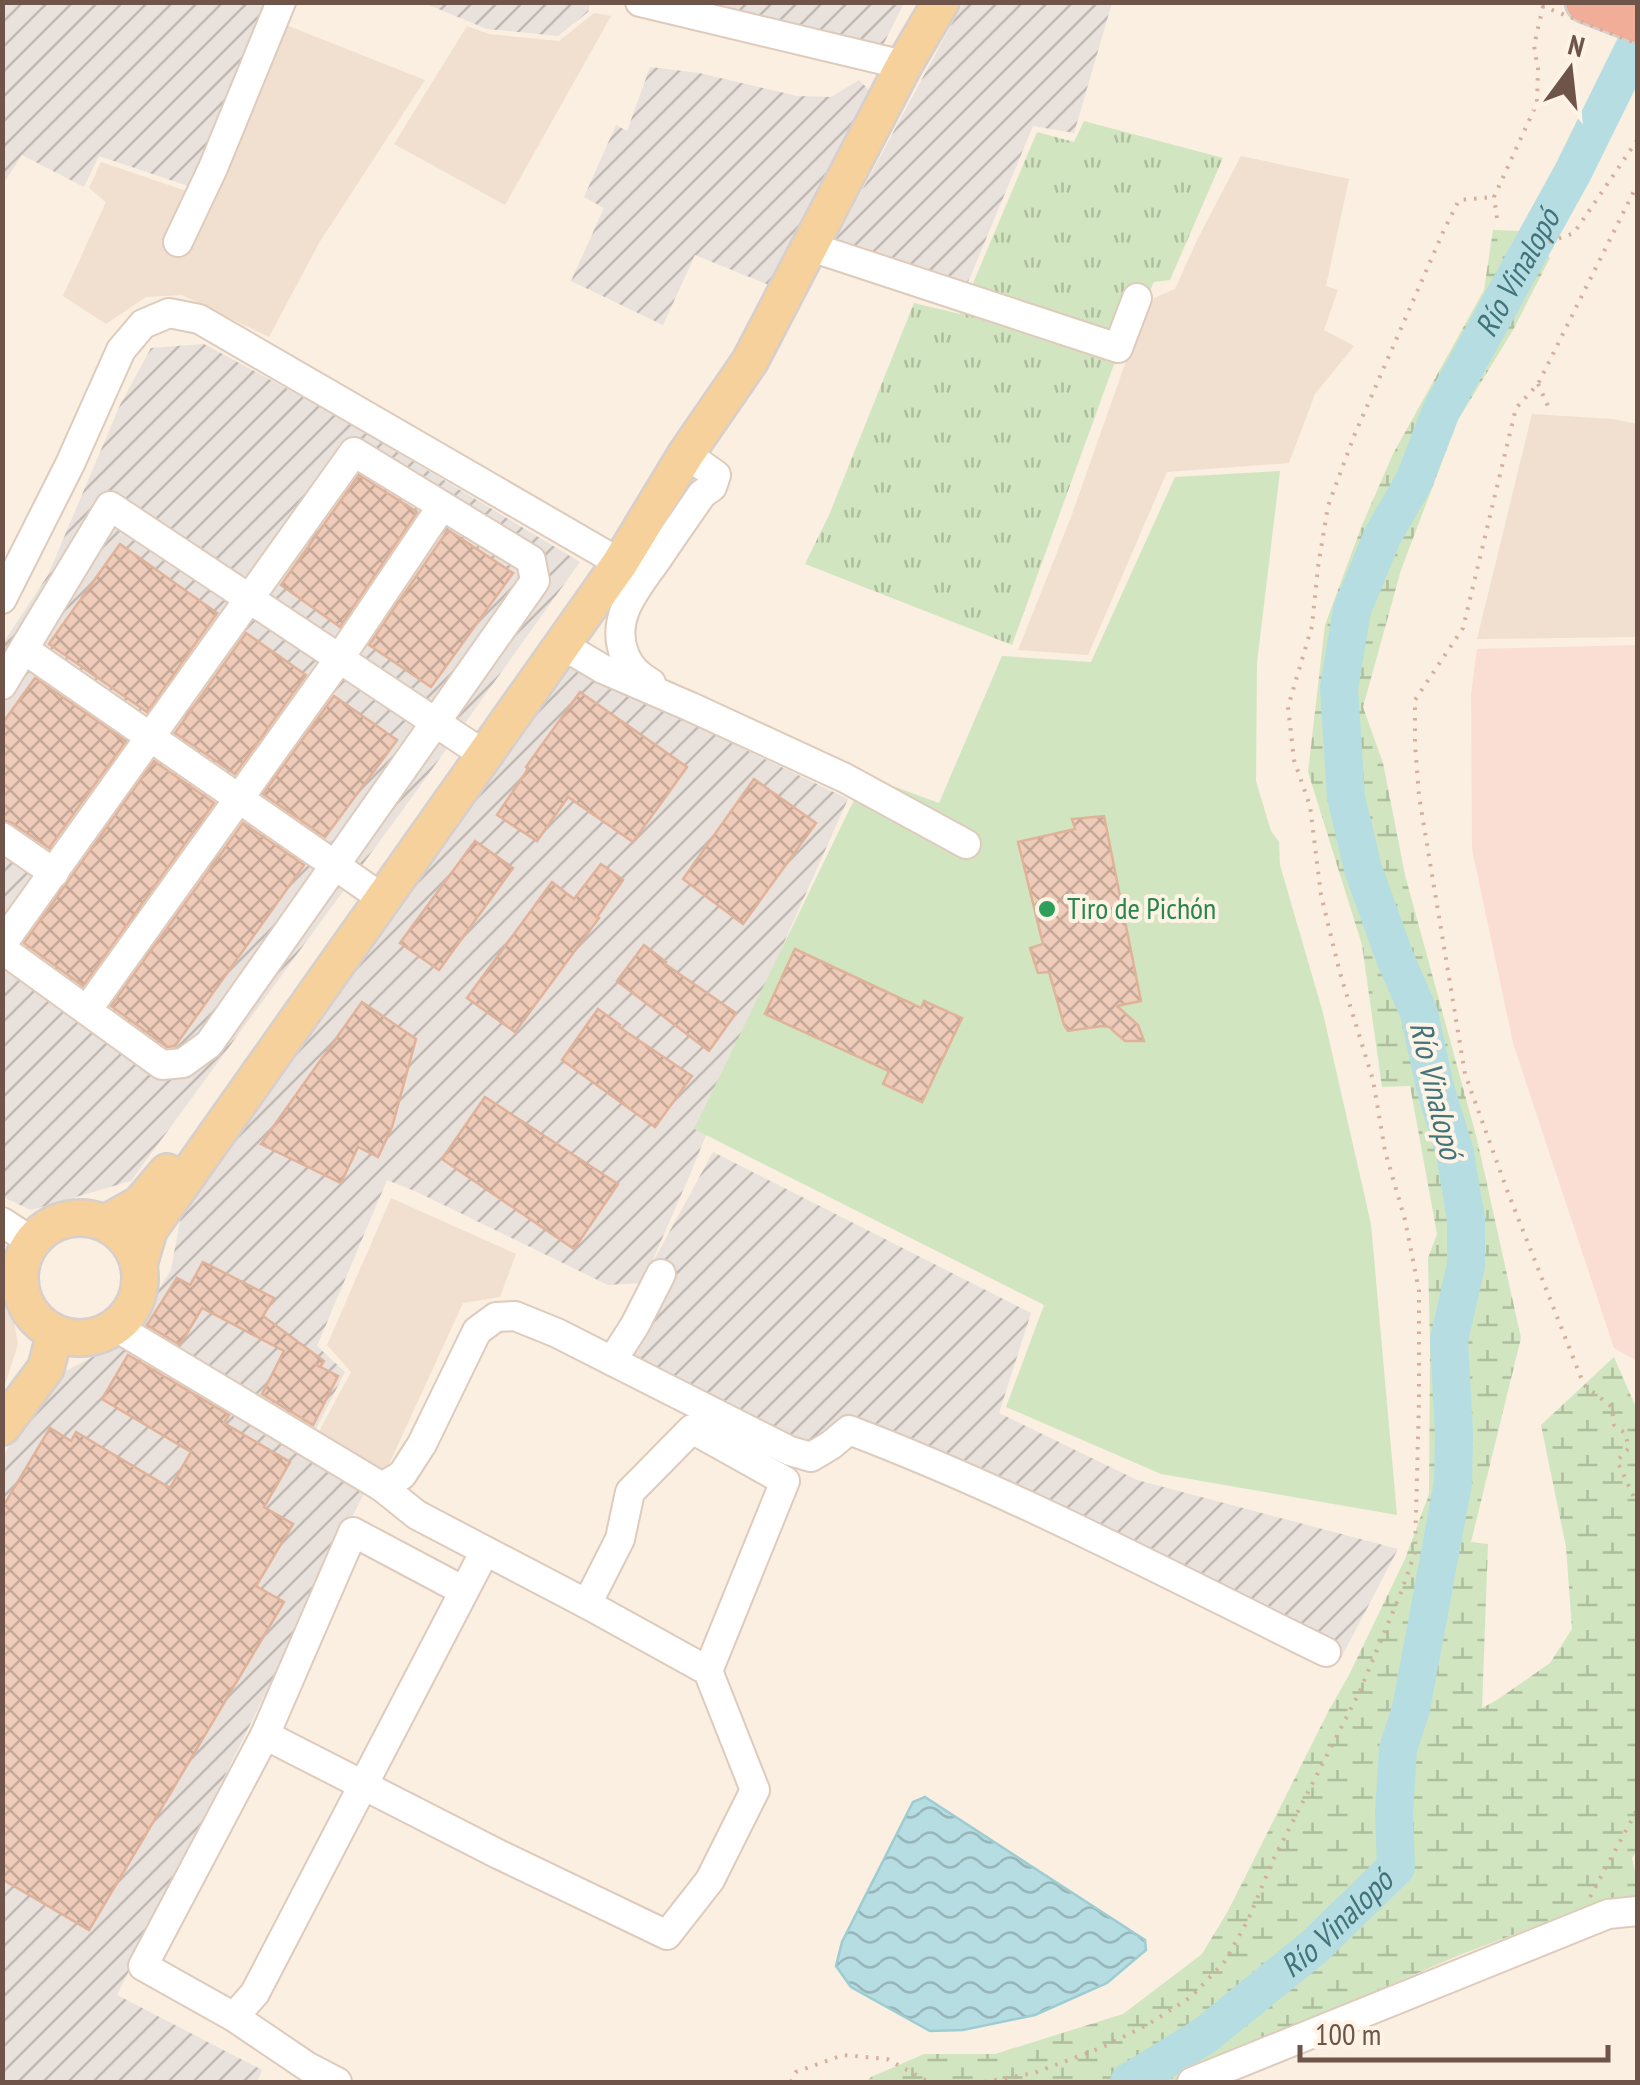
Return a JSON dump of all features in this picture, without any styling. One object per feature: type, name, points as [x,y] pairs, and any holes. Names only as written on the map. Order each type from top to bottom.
[{"type":"highway","points":[[1586,2],[1638,22]]},
{"type":"main road","points":[[106,1223],[140,1204],[160,1182],[471,746],[614,559],[750,361],[938,5]]},
{"type":"main road","points":[[139,1264],[127,1240],[106,1223],[77,1217],[17,1232],[22,1258],[19,1278],[23,1299],[32,1315],[55,1333],[76,1338],[96,1336],[125,1318],[137,1298],[139,1264],[149,1230],[562,645],[614,559]]},
{"type":"main road","points":[[2,1427],[46,1368],[55,1333]]},
{"type":"street","points":[[178,242],[281,2]]},
{"type":"street","points":[[640,2],[904,65]]},
{"type":"street","points":[[811,247],[1118,348],[1138,298]]},
{"type":"street","points":[[2,598],[70,464],[121,350],[142,324],[168,314],[200,319],[614,559]]},
{"type":"street","points":[[354,452],[442,506],[531,560],[536,581],[209,1044],[183,1063],[162,1065],[2,947],[354,452]]},
{"type":"street","points":[[686,454],[716,475],[712,487],[702,494],[637,588],[625,608],[619,630],[628,664],[642,678],[691,706]]},
{"type":"street","points":[[369,889],[151,738],[12,664],[110,506],[471,746]]},
{"type":"street","points":[[87,1010],[339,659],[442,506]]},
{"type":"street","points":[[562,645],[603,669],[796,748],[933,836],[966,844]]},
{"type":"street","points":[[2,836],[54,873]]},
{"type":"street","points":[[612,1361],[661,1274]]},
{"type":"street","points":[[382,1487],[402,1476],[422,1444],[477,1331],[496,1317],[515,1316],[557,1333],[790,1452],[811,1457],[849,1430],[902,1450],[1066,1524],[1326,1652]]},
{"type":"street","points":[[116,1327],[382,1487],[417,1515],[708,1671],[755,1790],[710,1880],[667,1934],[498,1854],[265,1735]]},
{"type":"street","points":[[587,1604],[620,1539],[630,1492],[692,1430],[754,1464],[786,1482],[708,1671]]},
{"type":"street","points":[[337,2082],[234,2017],[142,1966],[265,1735],[353,1532],[464,1590]]},
{"type":"street","points":[[234,2017],[255,1993],[486,1550]]},
{"type":"street","points":[[1192,2082],[1608,1914],[1638,1911]]},
{"type":"path","points":[[1532,2],[1638,44]]},
{"type":"path","points":[[1497,218],[1494,197],[1537,103],[1534,46],[1544,2]]},
{"type":"path","points":[[1549,242],[1574,233],[1638,139]]},
{"type":"path","points":[[1638,182],[1538,384],[1516,408],[1464,628],[1415,700],[1420,796],[1465,1074],[1584,1386],[1612,1407],[1614,1425],[1625,1433],[1629,1448],[1617,1460],[1638,1506]]},
{"type":"path","points":[[984,2082],[1034,2073],[1103,2047],[1147,2025],[1191,1997],[1225,1961],[1359,1693],[1415,1552],[1418,1291],[1406,1220],[1386,1152],[1373,1080],[1321,894],[1310,806],[1294,760],[1288,707],[1312,626],[1328,506],[1354,436],[1460,200],[1494,197]]},
{"type":"path","points":[[1538,384],[1548,406]]},
{"type":"path","points":[[1574,1928],[1638,1808]]},
{"type":"path","points":[[791,2082],[796,2072],[843,2055],[888,2059],[929,2082]]},
{"type":"shaded area","points":[[3,3],[275,3],[194,188],[99,156],[84,187],[22,155],[3,184]]},
{"type":"shaded area","points":[[424,3],[590,3],[588,12],[558,36],[487,29]]},
{"type":"shaded area","points":[[699,3],[904,3],[883,45]]},
{"type":"shaded area","points":[[963,3],[1112,3],[1074,133],[1033,126],[966,287],[833,244]]},
{"type":"shaded area","points":[[594,13],[611,16],[505,205],[394,144],[467,26],[489,34],[559,41]]},
{"type":"shaded area","points":[[281,23],[425,80],[319,243],[269,337],[182,295],[146,297],[106,324],[63,296],[106,202],[89,188],[101,162],[204,197]]},
{"type":"shaded area","points":[[650,67],[699,73],[797,96],[831,97],[859,80],[870,91],[769,285],[695,255],[663,325],[571,281],[604,208],[584,197],[616,125],[627,131]]},
{"type":"shaded area","points":[[1241,156],[1349,179],[1326,286],[1338,290],[1324,330],[1354,346],[1315,394],[1289,463],[1167,472],[1088,655],[1018,650],[1071,517],[1125,364],[1154,298],[1175,289]]},
{"type":"shaded area","points":[[204,344],[332,413],[580,562],[131,1181],[31,1210],[3,1197],[3,643],[48,575],[120,405],[151,348]]},
{"type":"shaded area","points":[[1532,414],[1637,424],[1637,637],[1477,639]]},
{"type":"shaded area","points":[[1638,645],[1637,1361],[1614,1348],[1513,1043],[1472,849],[1471,694],[1477,649]]},
{"type":"shaded area","points":[[565,663],[848,799],[648,1271],[713,1152],[1031,1313],[999,1413],[1137,1480],[1398,1549],[1341,1658],[1177,1567],[853,1420],[800,1445],[608,1348],[642,1283],[608,1285],[387,1180],[317,1346],[345,1372],[313,1435],[133,1330],[171,1270],[184,1199]]},
{"type":"shaded area","points":[[391,1198],[516,1254],[500,1297],[463,1303],[385,1473],[317,1435],[351,1372],[327,1345]]},
{"type":"shaded area","points":[[3,1275],[18,1344],[3,1391]]},
{"type":"shaded area","points":[[121,1342],[367,1487],[117,1995],[262,2070],[257,2082],[3,2082],[3,1455],[62,1373]]},
{"type":"green space","points":[[1084,121],[1223,158],[1170,280],[1154,282],[1113,367],[1012,645],[805,564],[829,515],[914,303],[960,314],[1037,132],[1074,142]]},
{"type":"green space","points":[[1493,230],[1523,231],[1550,258],[1513,330],[1458,420],[1401,570],[1363,707],[1383,763],[1405,875],[1477,1139],[1521,1338],[1471,1542],[1488,1544],[1482,1708],[1550,1663],[1572,1629],[1566,1547],[1541,1425],[1614,1357],[1638,1412],[1638,1849],[1632,1858],[1637,1895],[1566,1915],[1462,1954],[1171,2082],[866,2082],[924,2054],[995,2054],[1123,2014],[1202,1954],[1349,1675],[1405,1559],[1429,1494],[1428,1258],[1437,1234],[1410,1086],[1382,1087],[1362,945],[1308,772],[1325,625],[1393,454],[1484,290]]},
{"type":"green space","name":"Tiro de Pichón","points":[[1280,471],[1257,663],[1256,781],[1271,831],[1279,842],[1280,865],[1323,1013],[1371,1224],[1397,1515],[1161,1474],[1006,1407],[1044,1305],[694,1129],[868,777],[939,803],[1002,656],[1091,662],[1175,477]]},
{"type":"water","points":[[925,1797],[1145,1940],[1146,1950],[1107,1983],[1035,2015],[963,2030],[930,2031],[851,1987],[836,1966],[842,1942],[913,1802]]},
{"type":"building","points":[[359,475],[417,512],[340,627],[281,585]]},
{"type":"building","points":[[448,530],[513,573],[431,687],[369,645]]},
{"type":"building","points":[[120,544],[217,613],[147,712],[49,644]]},
{"type":"building","points":[[246,633],[306,675],[235,774],[175,733]]},
{"type":"building","points":[[35,678],[126,741],[49,848],[2,820],[2,724]]},
{"type":"building","points":[[580,692],[687,767],[633,842],[568,797],[537,841],[497,815]]},
{"type":"building","points":[[334,696],[397,740],[325,837],[263,794]]},
{"type":"building","points":[[154,761],[214,803],[83,986],[24,943]]},
{"type":"building","points":[[754,779],[816,823],[743,924],[683,879]]},
{"type":"building","points":[[1104,816],[1141,1001],[1117,1006],[1138,1025],[1144,1041],[1125,1041],[1102,1026],[1068,1031],[1049,972],[1038,973],[1030,948],[1043,944],[1018,842],[1075,829],[1072,819]]},
{"type":"building","points":[[243,823],[304,865],[175,1046],[167,1047],[111,1006]]},
{"type":"building","points":[[475,841],[513,868],[439,970],[400,943]]},
{"type":"building","points":[[601,864],[623,880],[515,1032],[467,998],[552,882],[574,899]]},
{"type":"building","points":[[644,945],[736,1013],[709,1051],[617,981]]},
{"type":"building","points":[[795,949],[921,1008],[924,1001],[962,1018],[922,1102],[883,1084],[889,1071],[765,1014]]},
{"type":"building","points":[[362,1002],[416,1039],[392,1127],[378,1157],[358,1147],[341,1183],[261,1144]]},
{"type":"building","points":[[598,1009],[692,1076],[655,1127],[562,1060]]},
{"type":"building","points":[[485,1097],[618,1184],[574,1249],[442,1159]]},
{"type":"building","points":[[203,1262],[274,1298],[263,1316],[324,1361],[320,1367],[338,1376],[313,1425],[262,1394],[284,1351],[202,1308],[180,1345],[147,1325],[177,1278],[190,1285]]},
{"type":"building","points":[[128,1355],[229,1415],[224,1423],[290,1462],[264,1507],[293,1524],[256,1586],[284,1602],[89,1930],[2,1879],[2,1508],[50,1428],[71,1441],[76,1432],[170,1488],[191,1452],[102,1399]]},
{"type":"waterway","name":"Río Vinalopó","points":[[1129,2082],[1204,2036],[1314,1947],[1396,1867],[1398,1749],[1411,1709],[1453,1483],[1449,1340],[1466,1265],[1466,1220],[1455,1153],[1419,1013],[1363,869],[1346,797],[1339,688],[1352,610],[1382,537],[1414,481],[1441,411],[1573,172],[1638,40]]},
{"type":"place","name":"Tiro de Pichón","points":[[1047,909]]}]
